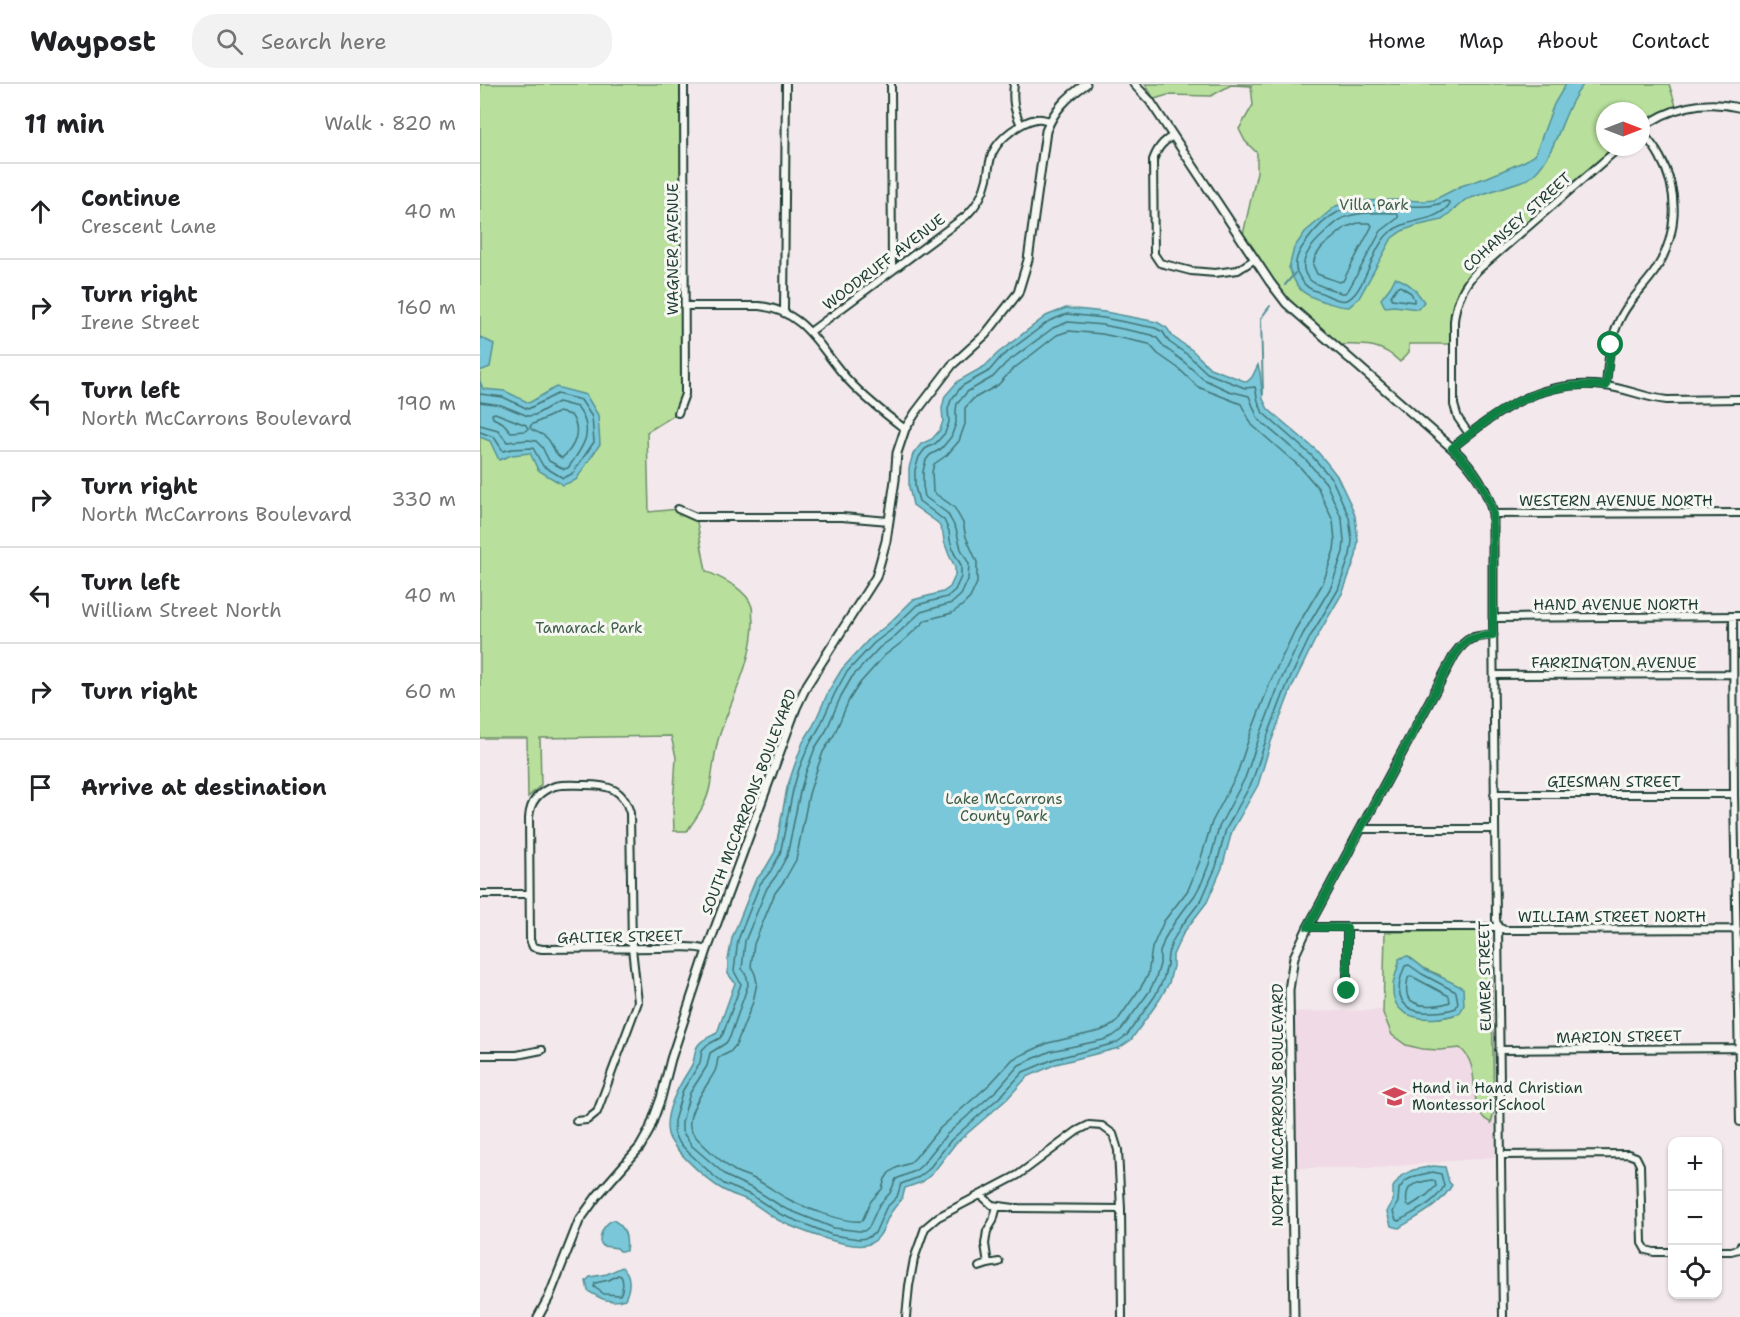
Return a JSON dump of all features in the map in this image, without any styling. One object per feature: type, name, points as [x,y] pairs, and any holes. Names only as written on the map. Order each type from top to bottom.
[{"type":"street","name":"WAGNER AVENUE","points":[[678,413],[685,394],[684,84]]},
{"type":"street","points":[[784,312],[786,84]]},
{"type":"street","points":[[891,84],[892,271]]},
{"type":"street","points":[[1014,84],[1012,99],[1021,125],[1038,118],[1050,121]]},
{"type":"street","name":"SOUTH MCCARRONS BOULEVARD","points":[[538,1317],[549,1297],[579,1221],[597,1196],[640,1147],[649,1131],[707,950],[796,708],[807,685],[876,577],[883,554],[897,453],[905,429],[952,364],[985,335],[1018,293],[1028,260],[1046,131],[1050,121],[1069,96],[1086,84]]},
{"type":"street","points":[[1134,84],[1150,101],[1254,259],[1286,303],[1452,448],[1468,463],[1480,480],[1493,514],[1493,618]]},
{"type":"street","points":[[1650,124],[1663,115],[1690,106],[1719,105],[1740,108]]},
{"type":"street","name":"WOODRUFF AVENUE","points":[[810,332],[962,219],[974,207],[985,189],[993,151],[1003,138],[1021,125]]},
{"type":"street","points":[[1173,136],[1165,140],[1153,160],[1154,254],[1160,263],[1191,271],[1215,273],[1238,270],[1254,259]]},
{"type":"street","points":[[1606,386],[1608,358],[1615,330],[1627,305],[1655,271],[1669,242],[1672,227],[1674,198],[1667,172],[1650,142]]},
{"type":"street","name":"COHANSEY STREET","points":[[1469,434],[1458,418],[1454,405],[1454,321],[1462,292],[1478,270],[1610,156]]},
{"type":"street","points":[[685,306],[759,306],[784,312],[806,327],[847,379],[880,410],[905,429]]},
{"type":"street","points":[[1452,448],[1501,411],[1531,395],[1560,387],[1606,386],[1655,399],[1740,399]]},
{"type":"street","points":[[678,509],[696,518],[842,517],[888,521]]},
{"type":"street","name":"WESTERN AVENUE NORTH","points":[[1493,514],[1740,513]]},
{"type":"street","points":[[1737,616],[1733,674],[1740,1122]]},
{"type":"street","name":"HAND AVENUE NORTH","points":[[1493,618],[1737,616]]},
{"type":"street","name":"ELMER STREET","points":[[1493,618],[1494,829],[1498,927],[1503,1317]]},
{"type":"street","name":"NORTH MCCARRONS BOULEVARD","points":[[1294,1317],[1289,990],[1294,957],[1455,654],[1466,640],[1473,636],[1493,635]]},
{"type":"street","name":"FARRINGTON AVENUE","points":[[1494,675],[1733,674]]},
{"type":"street","points":[[480,894],[530,894],[529,818],[532,804],[541,792],[561,785],[597,785],[613,789],[624,798],[628,805],[630,818],[632,948],[638,1002],[597,1112],[586,1120],[576,1121]]},
{"type":"street","name":"GIESMAN STREET","points":[[1494,794],[1734,794]]},
{"type":"street","points":[[1361,829],[1494,829]]},
{"type":"street","name":"GALTIER STREET","points":[[530,894],[530,940],[533,947],[542,950],[701,948],[707,950]]},
{"type":"street","name":"WILLIAM STREET NORTH","points":[[1308,927],[1498,927],[1505,930],[1737,928]]},
{"type":"street","points":[[1347,928],[1347,991]]},
{"type":"street","name":"MARION STREET","points":[[1499,1050],[1739,1048]]},
{"type":"street","points":[[480,1055],[517,1055],[542,1050]]},
{"type":"street","points":[[906,1317],[914,1259],[926,1228],[938,1217],[1018,1175],[1077,1131],[1089,1125],[1102,1126],[1113,1134],[1118,1150],[1122,1317]]},
{"type":"street","points":[[1501,1155],[1628,1154],[1636,1157],[1641,1165],[1642,1243],[1646,1250],[1668,1252]]},
{"type":"street","points":[[981,1195],[992,1205],[1014,1208],[1121,1209]]},
{"type":"street","points":[[988,1264],[985,1244],[987,1231],[993,1221],[997,1206]]},
{"type":"street","points":[[1722,1251],[1731,1251],[1740,1247]]},
{"type":"street","points":[[979,1267],[999,1262]]},
{"type":"shaded area","name":"Hand in Hand Christian Montessori School","points":[[1383,1010],[1392,1024],[1412,1035],[1493,1037],[1495,1157],[1378,1168],[1296,1168],[1292,1012]]},
{"type":"green space","name":"Tamarack Park","points":[[480,84],[684,84],[685,394],[678,413],[647,432],[649,512],[678,509],[696,517],[706,571],[733,585],[745,595],[752,607],[753,621],[745,667],[718,740],[709,792],[701,810],[687,831],[674,831],[676,757],[671,736],[540,738],[541,785],[528,797],[527,738],[480,738]]},
{"type":"green space","name":"Villa Park","points":[[1145,84],[1669,84],[1677,109],[1650,124],[1650,102],[1596,102],[1596,156],[1610,156],[1478,270],[1458,302],[1454,344],[1409,344],[1409,352],[1400,362],[1385,350],[1377,347],[1334,345],[1298,315],[1242,239],[1257,172],[1257,153],[1245,141],[1239,129],[1253,105],[1251,86],[1231,85],[1211,96],[1168,95],[1154,99]]},
{"type":"green space","points":[[1484,931],[1491,940],[1494,1112],[1491,1123],[1479,1110],[1471,1064],[1467,1055],[1460,1048],[1422,1049],[1406,1045],[1392,1035],[1383,1013],[1385,932]],"holes":[[[1408,956],[1425,969],[1440,975],[1460,1013],[1433,1018],[1407,1014],[1396,973],[1399,965]]]},
{"type":"water","points":[[1566,84],[1584,84],[1576,94],[1546,160],[1528,179],[1465,200],[1442,220],[1415,226],[1392,238],[1359,298],[1349,307],[1316,299],[1298,287],[1289,268],[1294,248],[1305,232],[1336,206],[1355,201],[1434,200],[1461,186],[1525,161],[1535,155],[1554,104]]},
{"type":"water","points":[[1395,278],[1408,284],[1424,302],[1418,309],[1385,307],[1381,299]]},
{"type":"water","name":"Lake McCarrons County Park","points":[[1066,308],[1105,312],[1157,322],[1167,328],[1173,337],[1192,350],[1210,368],[1247,382],[1258,365],[1263,399],[1268,409],[1316,450],[1337,476],[1355,516],[1358,541],[1356,556],[1343,592],[1315,640],[1292,687],[1271,742],[1258,785],[1232,831],[1222,868],[1207,902],[1184,932],[1178,944],[1173,955],[1169,983],[1131,1040],[1119,1048],[1056,1064],[1027,1077],[1007,1099],[955,1144],[932,1174],[922,1182],[905,1188],[901,1200],[889,1215],[878,1238],[869,1244],[861,1245],[837,1242],[778,1220],[751,1202],[725,1191],[708,1179],[683,1156],[671,1140],[667,1126],[670,1109],[676,1092],[693,1064],[697,1046],[717,1033],[735,983],[728,974],[732,938],[755,881],[775,852],[787,788],[803,742],[829,690],[842,669],[870,638],[913,600],[943,592],[950,587],[955,576],[955,567],[938,523],[913,505],[909,487],[909,468],[913,454],[921,444],[932,439],[940,430],[945,396],[958,381],[985,366],[998,353],[1046,316]]},
{"type":"water","points":[[480,337],[494,344],[490,367],[480,371]]},
{"type":"water","points":[[480,381],[483,389],[505,391],[529,403],[556,387],[586,395],[598,415],[600,444],[576,480],[563,485],[538,470],[530,453],[512,455],[499,460],[490,441],[480,437]]},
{"type":"water","points":[[1408,956],[1425,969],[1463,988],[1464,1005],[1460,1013],[1428,1018],[1407,1014],[1399,1008],[1394,999],[1393,983],[1399,959]]},
{"type":"water","points":[[1433,1166],[1445,1167],[1452,1185],[1447,1193],[1435,1205],[1399,1228],[1391,1226],[1387,1212],[1393,1200],[1393,1187],[1401,1176],[1413,1170]]},
{"type":"water","points":[[613,1220],[625,1233],[626,1251],[603,1246],[600,1242],[603,1229]]},
{"type":"water","points":[[622,1267],[629,1282],[625,1299],[605,1300],[588,1291],[586,1281],[590,1277],[607,1274]]},
{"type":"waterway","points":[[1285,285],[1295,273]]},
{"type":"waterway","points":[[1263,394],[1261,318],[1270,306]]},
{"type":"place","name":"Hand in Hand Christian Montessori School","points":[[1394,1097]]},
{"type":"route","points":[[1347,991],[1347,928],[1308,927],[1455,654],[1466,640],[1473,636],[1493,635],[1494,528],[1491,504],[1480,480],[1468,463],[1452,448],[1501,411],[1531,395],[1560,387],[1606,386],[1611,345]]}]
